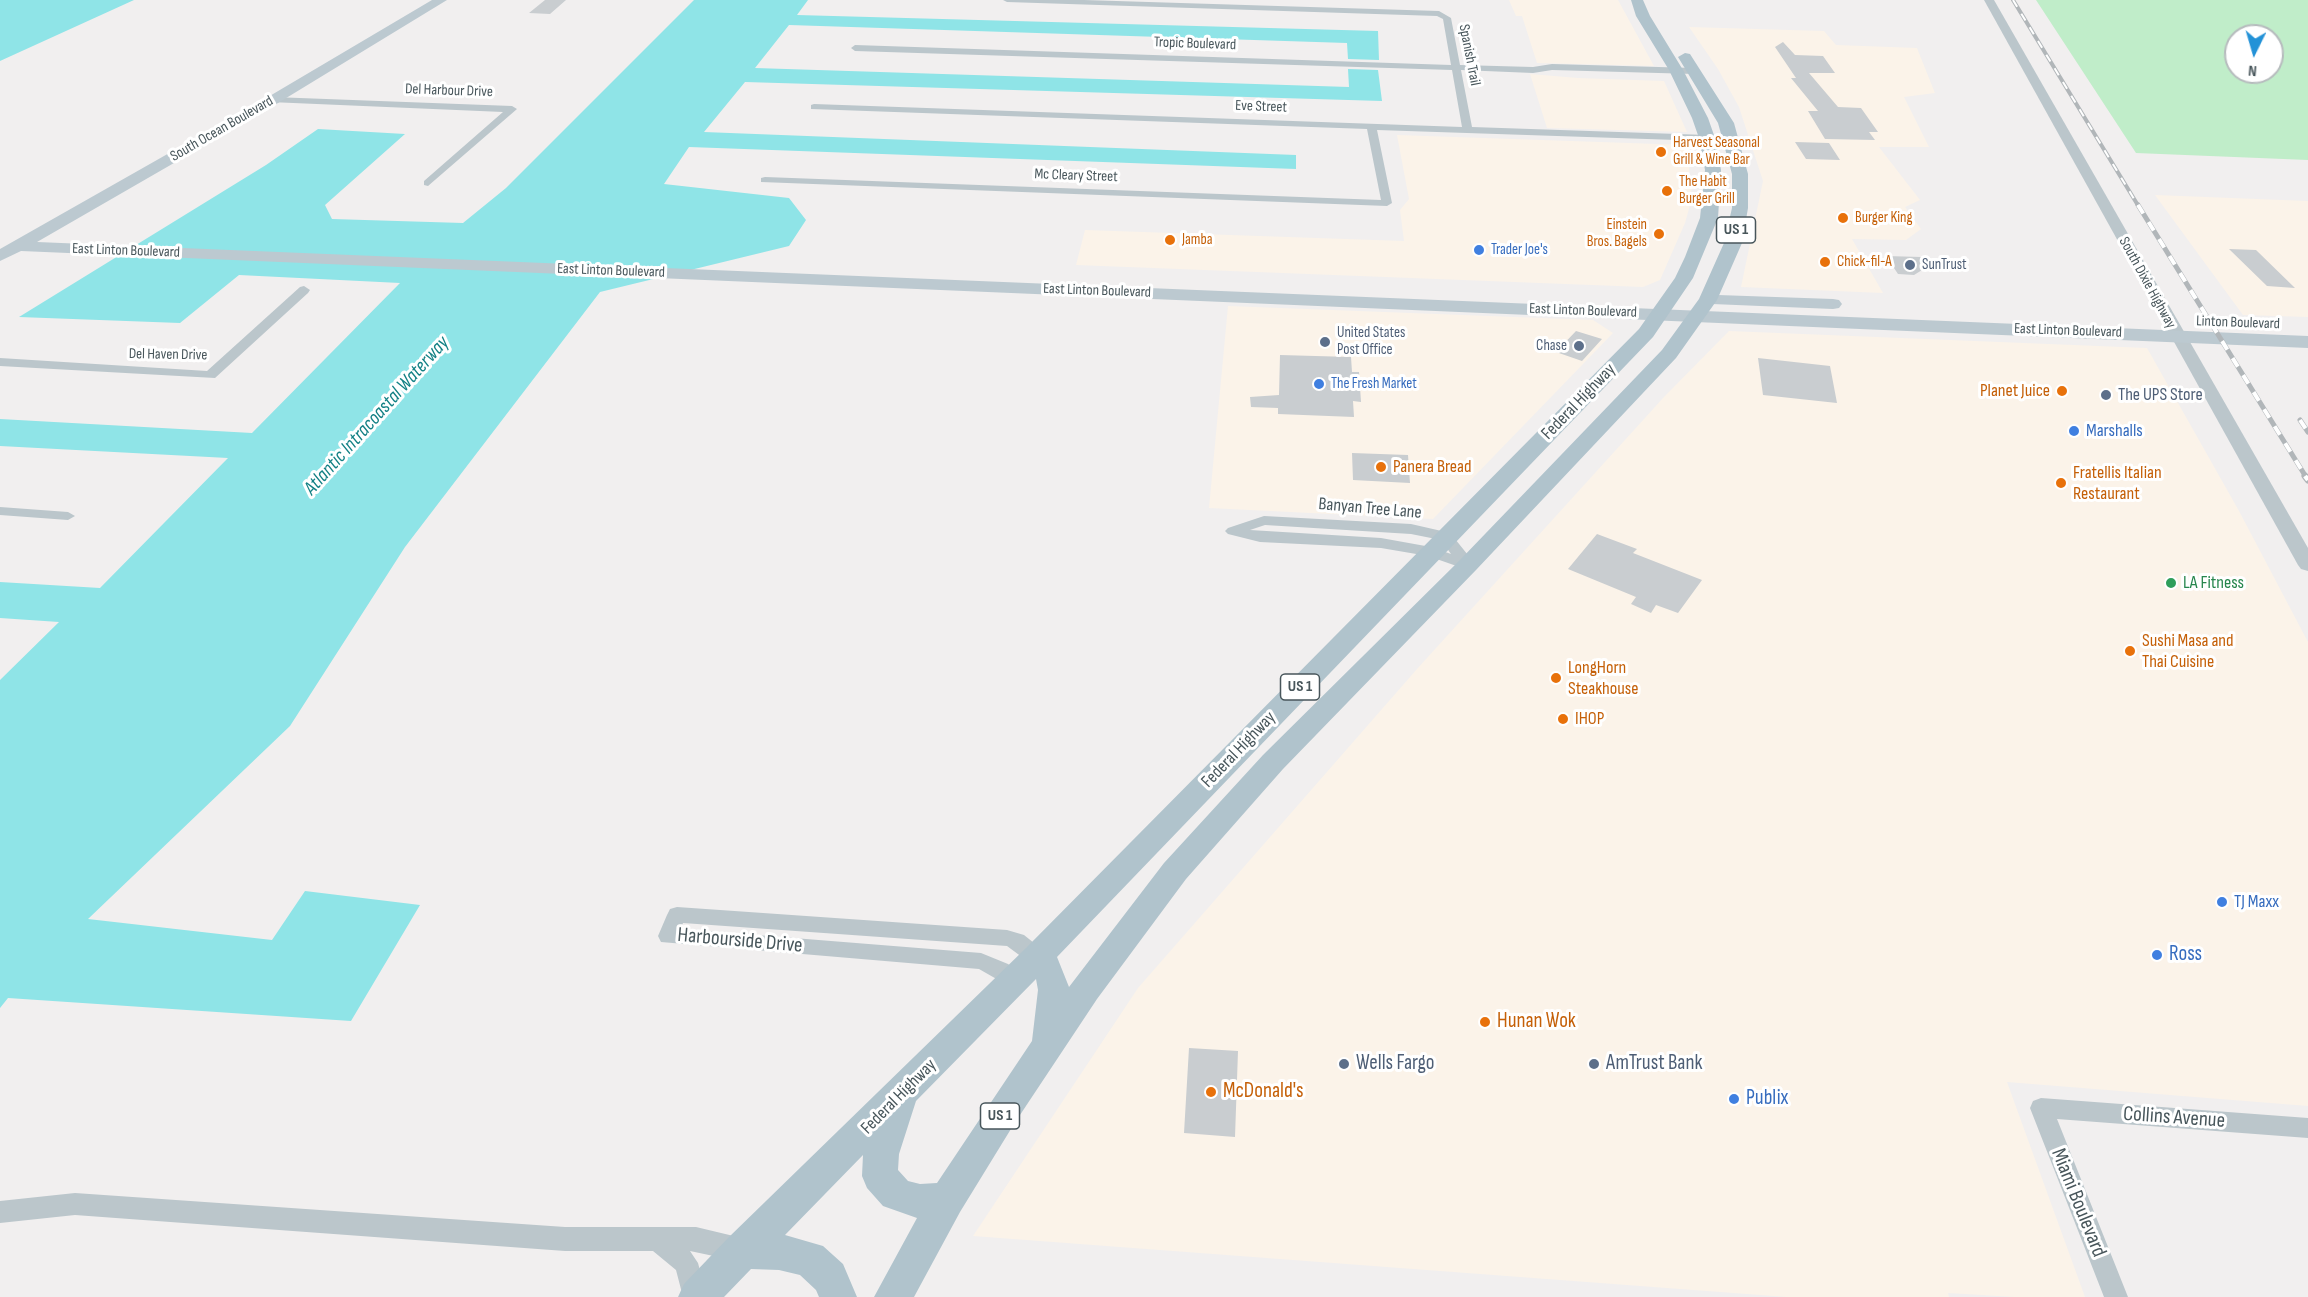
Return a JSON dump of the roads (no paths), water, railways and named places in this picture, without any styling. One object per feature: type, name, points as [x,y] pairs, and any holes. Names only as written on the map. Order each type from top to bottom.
[{"type":"main road","name":"South Ocean Boulevard","points":[[0,256],[273,100],[441,0]]},
{"type":"main road","name":"Federal Highway","points":[[696,1297],[900,1097],[1646,333],[1694,257],[1709,218],[1713,170],[1707,138],[1697,111],[1643,16],[1637,0]]},
{"type":"main road","name":"Federal Highway","points":[[1048,1044],[1119,944],[1223,814],[1468,565],[1668,354],[1703,308],[1733,243],[1740,208],[1740,174],[1726,123],[1678,46]]},
{"type":"main road","name":"East Linton Boulevard","points":[[37,235],[896,276]]},
{"type":"main road","name":"East Linton Boulevard","points":[[17,246],[896,276],[1665,306],[1951,326],[2173,328]]},
{"type":"main road","name":"East Linton Boulevard","points":[[1703,308],[1855,305],[2173,328]]},
{"type":"main road","points":[[1951,326],[1971,318],[1975,312]]},
{"type":"main road","name":"Linton Boulevard","points":[[2173,328],[2308,326]]},
{"type":"main road","name":"Linton Boulevard","points":[[2173,328],[2308,342]]},
{"type":"main road","points":[[1160,891],[1178,842],[1178,834],[1170,822]]},
{"type":"main road","points":[[1026,968],[1048,969],[1054,990],[1048,1044]]},
{"type":"main road","name":"US 1","points":[[892,1297],[947,1200],[1048,1044]]},
{"type":"main road","points":[[900,1097],[881,1154],[880,1176],[886,1186],[896,1194],[907,1198],[920,1201],[947,1200]]},
{"type":"main road","points":[[742,1250],[779,1252],[810,1259],[830,1277],[838,1297]]},
{"type":"street","points":[[1007,0],[1391,12],[1388,0]]},
{"type":"street","name":"South Dixie Highway","points":[[1989,0],[2308,565]]},
{"type":"street","name":"Spanish Trail","points":[[1391,12],[1432,13],[1447,18],[1468,130]]},
{"type":"street","name":"Tropic Boulevard","points":[[855,48],[1457,67],[1533,70],[1551,74],[1697,75]]},
{"type":"street","name":"Del Harbour Drive","points":[[273,100],[512,109],[428,183]]},
{"type":"street","name":"Eve Street","points":[[814,107],[1707,138]]},
{"type":"street","name":"Mc Cleary Street","points":[[765,180],[1386,203],[1372,127]]},
{"type":"street","name":"Del Haven Drive","points":[[0,362],[210,375],[304,290]]},
{"type":"street","points":[[0,511],[68,516]]},
{"type":"street","name":"Banyan Tree Lane","points":[[1439,545],[1260,537],[1233,531],[1264,520],[1411,529],[1439,545],[1468,565]]},
{"type":"street","name":"Harbourside Drive","points":[[677,915],[1007,938],[1017,941],[1026,968],[1001,970],[981,961],[668,936],[677,915]]},
{"type":"street","name":"Collins Avenue","points":[[2041,1108],[2308,1128]]},
{"type":"street","name":"Miami Boulevard","points":[[2041,1108],[2116,1297]]},
{"type":"street","points":[[0,1212],[75,1204],[565,1239],[696,1239],[742,1250]]},
{"type":"street","points":[[657,1239],[686,1263],[696,1297]]},
{"type":"water","points":[[0,0],[134,0],[0,61]]},
{"type":"water","name":"Atlantic Intracoastal Waterway","points":[[694,0],[808,0],[797,15],[1378,31],[1379,60],[1348,59],[1347,43],[789,25],[755,68],[1349,87],[1348,69],[1378,70],[1382,101],[745,82],[704,132],[1296,155],[1296,169],[689,147],[664,184],[789,198],[806,220],[789,246],[600,292],[405,547],[290,726],[88,919],[272,940],[305,891],[420,905],[351,1021],[8,998],[0,1008],[0,680],[59,622],[0,618],[0,582],[100,588],[228,458],[0,446],[0,419],[252,433],[400,283],[239,275],[180,323],[19,317],[266,165],[318,129],[405,134],[325,205],[332,219],[463,223],[506,188]]},
{"type":"railway","points":[[2013,0],[2139,207]]},
{"type":"railway","points":[[2138,205],[2306,477]]},
{"type":"railway","points":[[2300,420],[2308,432]]},
{"type":"railway","points":[[2305,476],[2308,480]]},
{"type":"place","name":"Harvest Seasonal Grill & Wine Bar","points":[[1661,152]]},
{"type":"place","name":"The Habit Burger Grill","points":[[1667,191]]},
{"type":"place","name":"Burger King","points":[[1843,218]]},
{"type":"place","name":"Einstein Bros. Bagels","points":[[1659,234]]},
{"type":"place","name":"Jamba","points":[[1170,240]]},
{"type":"place","name":"Trader Joe's","points":[[1479,250]]},
{"type":"place","name":"Chick-fil-A","points":[[1825,262]]},
{"type":"place","name":"SunTrust","points":[[1910,265]]},
{"type":"place","name":"United States Post Office","points":[[1325,342]]},
{"type":"place","name":"Chase","points":[[1579,346]]},
{"type":"place","name":"The Fresh Market","points":[[1319,384]]},
{"type":"place","name":"Planet Juice","points":[[2062,391]]},
{"type":"place","name":"The UPS Store","points":[[2106,395]]},
{"type":"place","name":"Marshalls","points":[[2074,431]]},
{"type":"place","name":"Panera Bread","points":[[1381,467]]},
{"type":"place","name":"Fratellis Italian Restaurant","points":[[2061,483]]},
{"type":"place","name":"LA Fitness","points":[[2171,583]]},
{"type":"place","name":"Sushi Masa and Thai Cuisine","points":[[2130,651]]},
{"type":"place","name":"LongHorn Steakhouse","points":[[1556,678]]},
{"type":"place","name":"IHOP","points":[[1563,719]]},
{"type":"place","name":"TJ Maxx","points":[[2222,902]]},
{"type":"place","name":"Ross","points":[[2157,955]]},
{"type":"place","name":"Hunan Wok","points":[[1485,1022]]},
{"type":"place","name":"Wells Fargo","points":[[1344,1064]]},
{"type":"place","name":"AmTrust Bank","points":[[1594,1064]]},
{"type":"place","name":"McDonald's","points":[[1211,1092]]},
{"type":"place","name":"Publix","points":[[1734,1099]]}]
